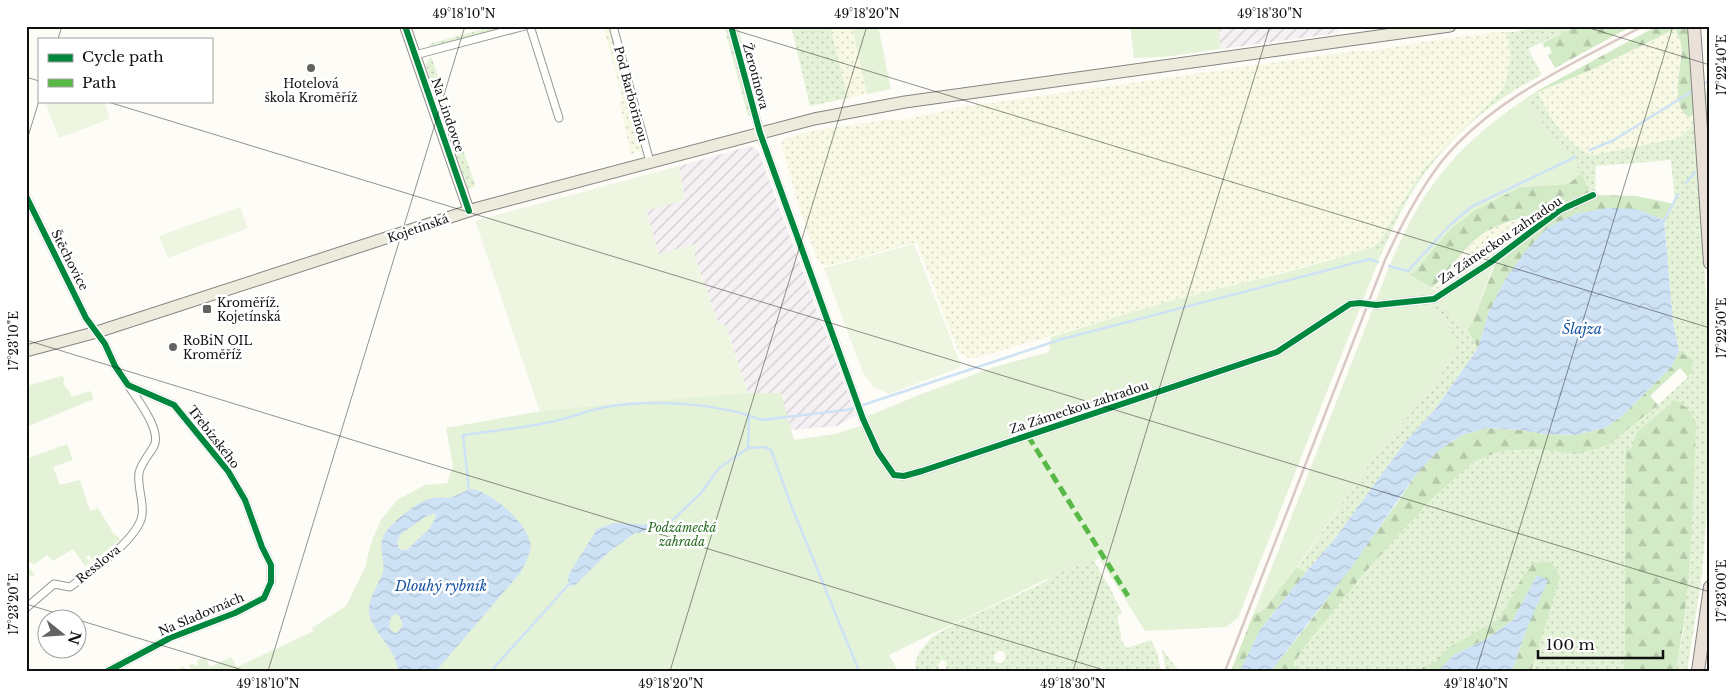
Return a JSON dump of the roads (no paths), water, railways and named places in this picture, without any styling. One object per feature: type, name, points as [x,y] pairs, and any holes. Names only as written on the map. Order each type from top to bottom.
[{"type":"highway","points":[[1694,26],[1702,93]]},
{"type":"highway","points":[[1702,26],[1702,93],[1710,263]]},
{"type":"highway","points":[[1705,145],[1710,163]]},
{"type":"highway","points":[[1698,671],[1710,586]]},
{"type":"main road","name":"Na Lindovce","points":[[405,26],[469,211]]},
{"type":"main road","name":"Kojetínská","points":[[26,351],[97,332],[469,211],[814,119],[905,102],[1450,26]]},
{"type":"street","points":[[415,55],[524,26]]},
{"type":"street","points":[[530,26],[559,118]]},
{"type":"street","name":"Pod Barbořinou","points":[[612,26],[650,162]]},
{"type":"street","name":"Žerotínova","points":[[731,26],[760,133]]},
{"type":"street","name":"Za Zámeckou zahradou","points":[[760,133],[863,419],[878,452],[894,475],[904,476],[1277,352],[1350,304],[1376,305],[1434,298],[1491,262],[1560,210],[1593,195]]},
{"type":"street","name":"Štěchovice","points":[[26,196],[86,318],[97,332]]},
{"type":"street","points":[[97,332],[128,384]]},
{"type":"street","name":"Třebízského","points":[[128,384],[174,405],[228,471],[245,500],[257,529]]},
{"type":"street","name":"Resslova","points":[[26,608],[54,584],[70,588],[118,550],[140,524],[142,505],[139,472],[155,443],[156,435],[145,411],[128,384]]},
{"type":"street","name":"Na Sladovnách","points":[[108,671],[170,638],[235,613],[264,598],[271,582],[271,565],[262,547],[257,529]]},
{"type":"water","name":"Šlajza","points":[[1608,208],[1636,209],[1664,220],[1673,322],[1679,351],[1672,366],[1623,415],[1605,428],[1575,435],[1543,434],[1522,430],[1487,428],[1462,435],[1438,451],[1417,473],[1353,565],[1271,671],[1240,671],[1260,630],[1333,541],[1406,441],[1436,408],[1478,348],[1490,309],[1506,278],[1525,252],[1547,228],[1575,214]]},
{"type":"water","name":"Dlouhý rybník","points":[[473,489],[490,496],[515,517],[527,534],[530,542],[528,557],[521,572],[436,671],[398,671],[394,656],[373,624],[369,612],[370,601],[383,571],[382,540],[388,529],[395,522],[409,510],[424,501],[435,498],[450,498]],"holes":[[[434,513],[436,516],[430,528],[407,550],[399,548],[397,543],[400,535],[425,517]],[[395,614],[399,616],[403,625],[397,633],[393,632],[389,626],[391,617]]]},
{"type":"water","points":[[614,523],[662,524],[666,527],[657,531],[635,533],[610,551],[575,585],[571,586],[568,580],[569,574],[597,529]]},
{"type":"water","points":[[1537,575],[1548,580],[1525,633],[1512,671],[1438,671],[1455,654],[1483,641],[1513,620]]},
{"type":"waterway","points":[[1703,84],[1710,80]]},
{"type":"waterway","points":[[1590,150],[1614,140],[1694,90]]},
{"type":"waterway","points":[[1389,266],[1408,271],[1450,225],[1471,207],[1575,157]]},
{"type":"waterway","points":[[1686,183],[1695,172]]},
{"type":"waterway","points":[[1664,221],[1678,194]]},
{"type":"waterway","points":[[863,405],[1062,339],[1370,259],[1378,262]]},
{"type":"waterway","points":[[469,491],[463,435],[518,428],[564,419],[599,408],[642,403],[705,406],[745,414],[761,420],[854,408]]},
{"type":"waterway","points":[[662,526],[675,518],[701,493],[719,468],[748,448],[749,415]]},
{"type":"waterway","points":[[749,448],[764,447],[771,450],[791,505],[859,671]]},
{"type":"waterway","points":[[491,671],[571,582]]},
{"type":"railway","points":[[1225,671],[1385,260],[1404,221],[1425,185],[1442,161],[1462,139],[1485,119],[1535,84],[1643,26]]},
{"type":"place","name":"Hotelová škola Kroměříž","points":[[311,68]]},
{"type":"place","name":"Kroměříž, Kojetínská","points":[[207,309]]},
{"type":"place","name":"RoBiN OIL Kroměříž","points":[[173,347]]},
{"type":"park label","name":"Podzámecká zahrada","points":[[682,534]]}]
